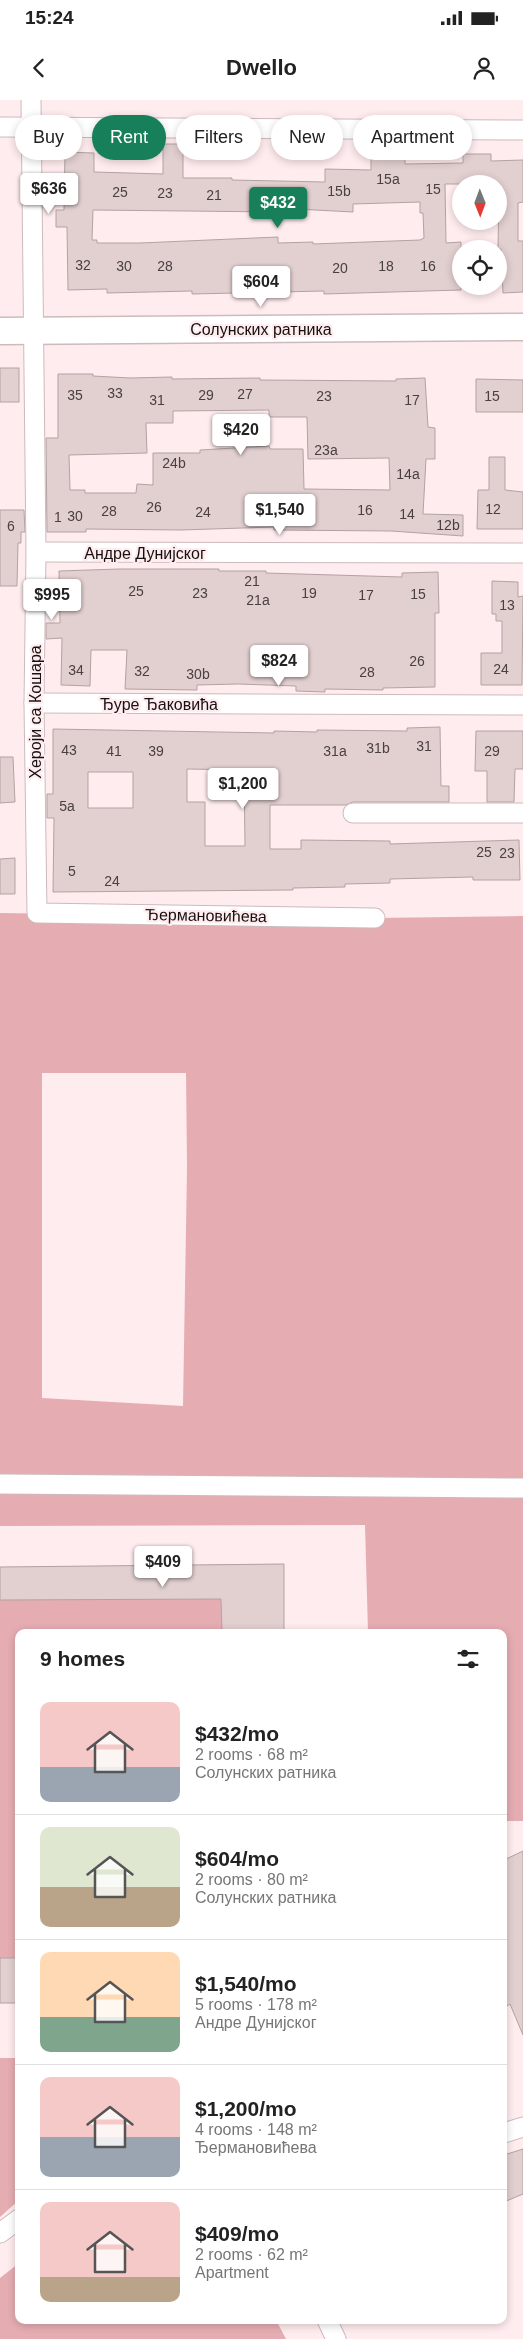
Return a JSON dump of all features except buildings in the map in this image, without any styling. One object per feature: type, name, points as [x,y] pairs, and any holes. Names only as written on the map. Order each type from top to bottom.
[{"type":"main road","name":"Солунских ратника","points":[[0,331],[523,327]]},
{"type":"street","name":"Хероји са Кошара","points":[[30,115],[31,100]]},
{"type":"street","points":[[0,126],[15,127]]},
{"type":"street","points":[[82,128],[523,130]]},
{"type":"street","name":"Хероји са Кошара","points":[[31,160],[36,552],[34,703],[37,913]]},
{"type":"street","name":"Андре Дунијског","points":[[36,552],[523,554]]},
{"type":"street","name":"Ђуре Ђаковића","points":[[34,703],[523,705]]},
{"type":"street","points":[[353,813],[523,813]]},
{"type":"street","name":"Ђермановићева","points":[[37,913],[375,918]]},
{"type":"street","points":[[0,1484],[523,1488]]},
{"type":"street","points":[[507,2132],[523,2126]]},
{"type":"street","points":[[0,2233],[15,2221]]},
{"type":"street","points":[[329,2324],[336,2339]]},
{"type":"shaded area","points":[[0,913],[375,918],[523,916],[523,1821],[507,1821],[507,1629],[368,1629],[365,1525],[0,1526]],"holes":[[[42,1073],[186,1073],[187,1168],[183,1406],[42,1398]]]},
{"type":"shaded area","points":[[284,1564],[284,1629],[15,1629],[15,2003],[0,2003],[0,1567]]},
{"type":"shaded area","points":[[0,2058],[15,2058],[15,2204],[0,2217]]},
{"type":"shaded area","points":[[15,2266],[15,2324],[278,2324],[286,2339],[0,2339],[0,2278]]}]
